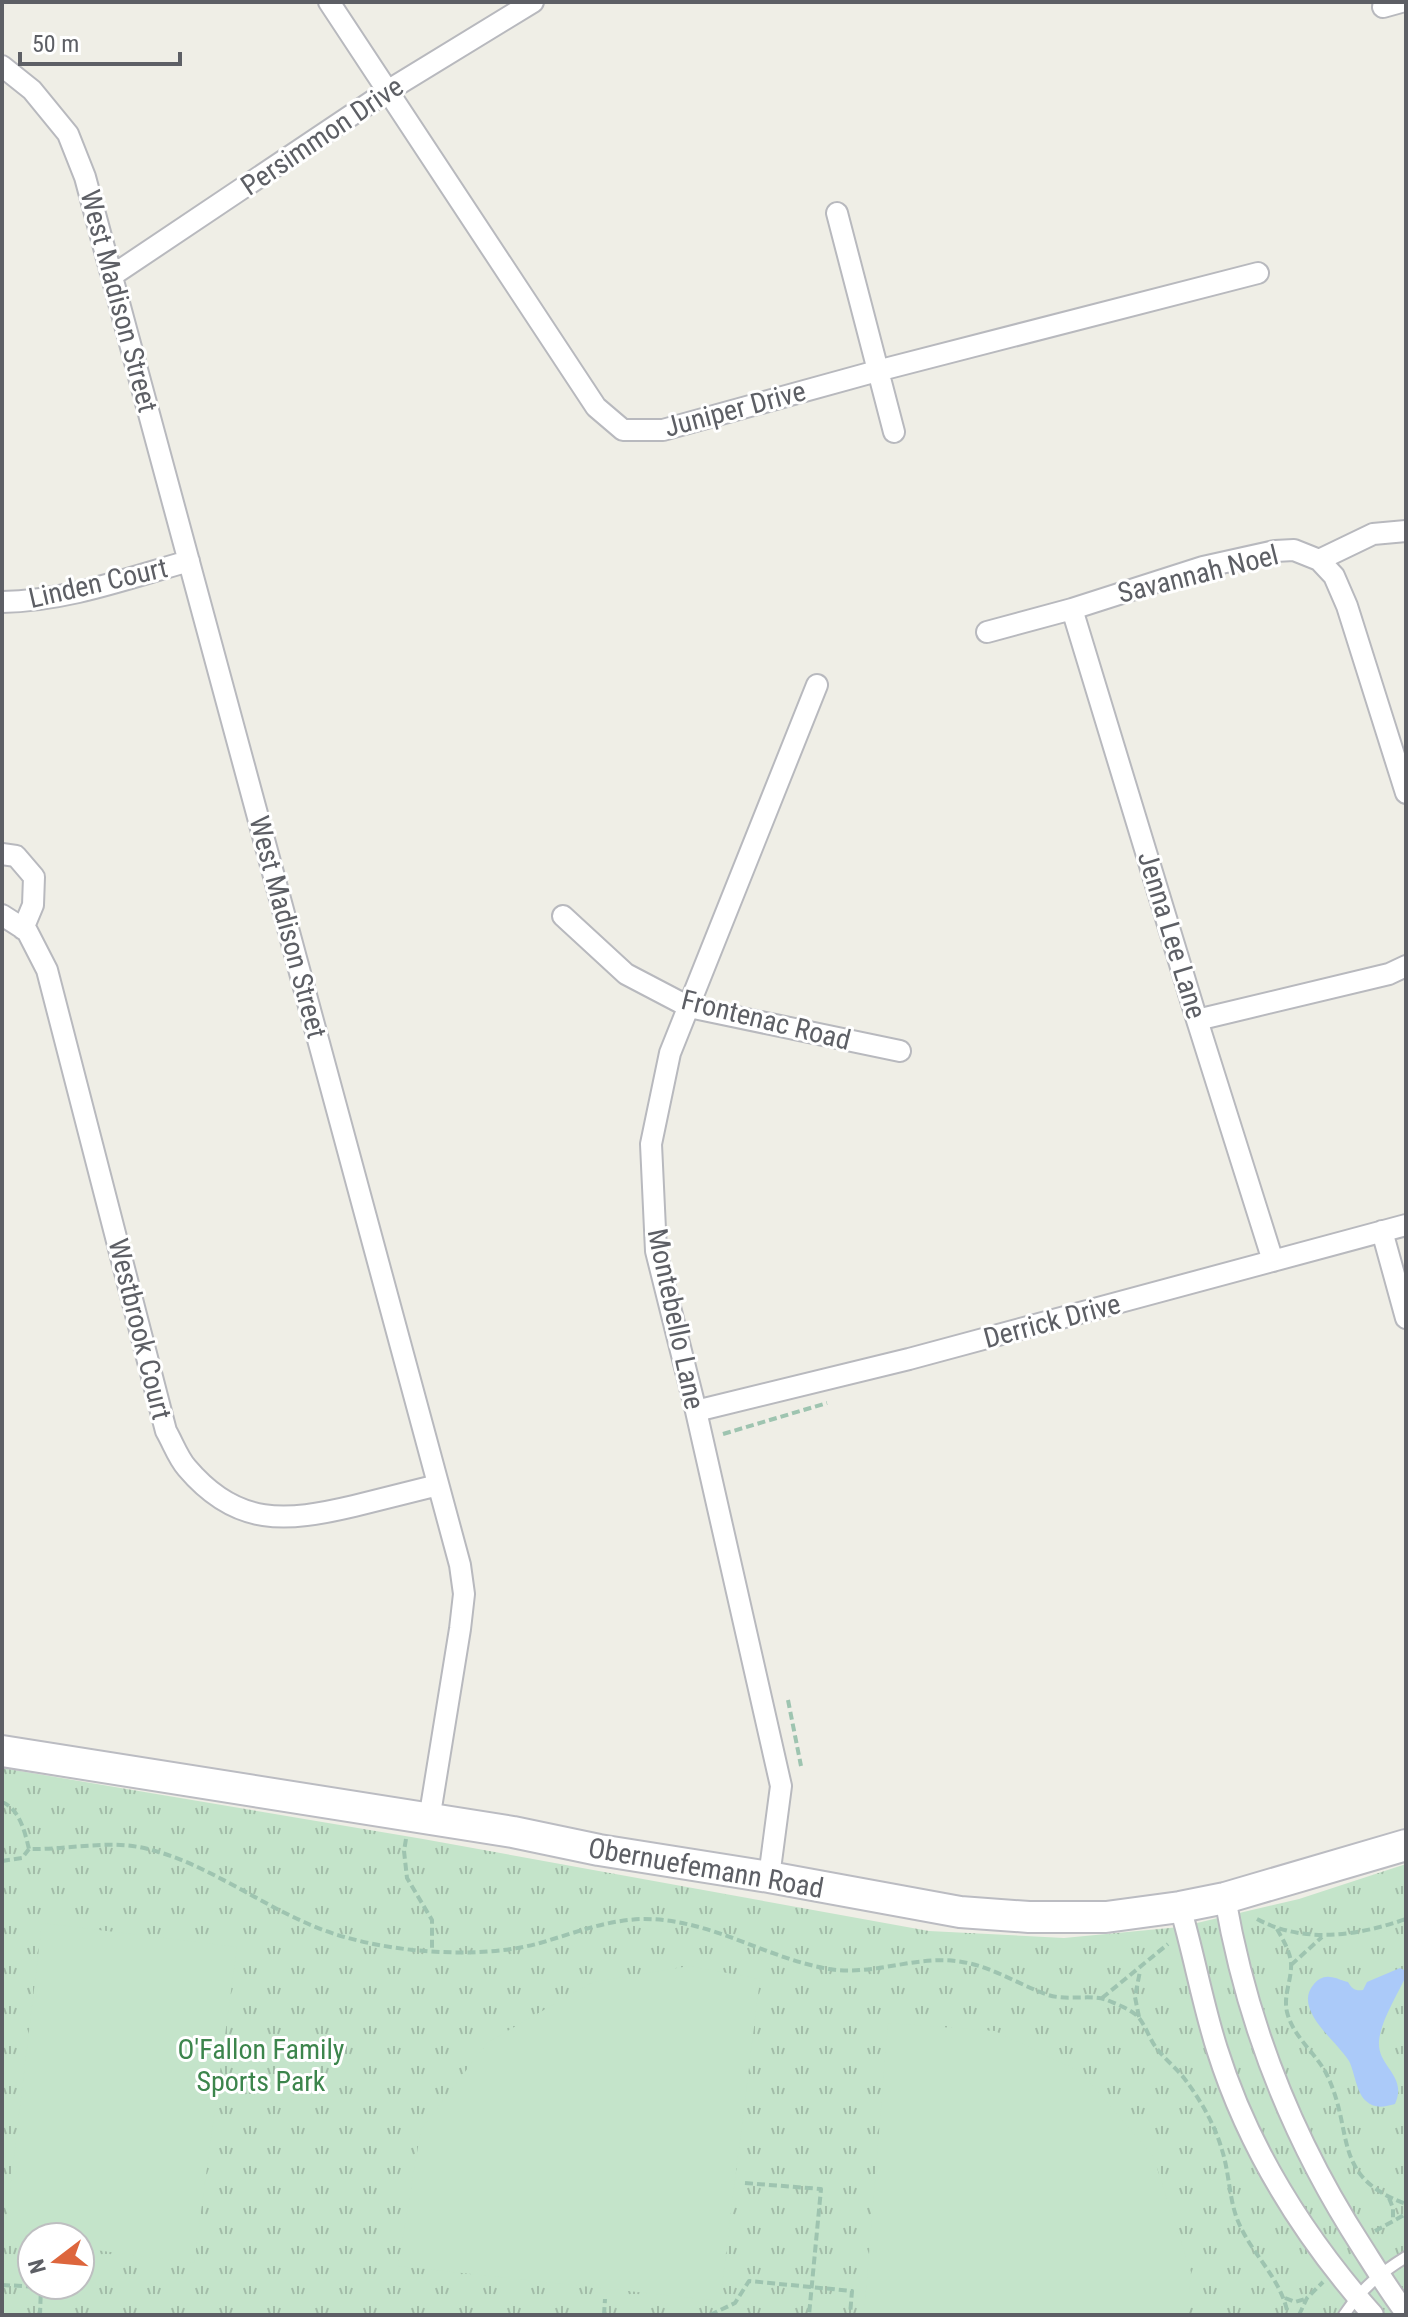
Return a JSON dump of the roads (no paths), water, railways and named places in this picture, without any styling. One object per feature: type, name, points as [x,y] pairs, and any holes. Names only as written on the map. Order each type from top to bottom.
[{"type":"street","name":"Juniper Drive","points":[[329,2],[596,407],[623,430],[663,430],[877,371],[1258,273]]},
{"type":"street","name":"Persimmon Drive","points":[[113,275],[389,90],[533,2]]},
{"type":"street","name":"West Madison Street","points":[[2,66],[32,90],[68,134],[85,177],[460,1565],[464,1594],[418,1829]]},
{"type":"street","points":[[837,213],[894,432]]},
{"type":"street","name":"Savannah Noel","points":[[987,632],[1072,609],[1203,567],[1275,551],[1294,550],[1319,560],[1373,534],[1406,531]]},
{"type":"street","points":[[1319,560],[1334,576],[1347,606],[1406,793]]},
{"type":"street","name":"Linden Court","points":[[3,604],[65,596],[189,561]]},
{"type":"street","name":"Jenna Lee Lane","points":[[1072,609],[1273,1261]]},
{"type":"street","name":"Montebello Lane","points":[[769,1877],[781,1786],[696,1411],[656,1251],[651,1144],[670,1053],[817,685]]},
{"type":"street","points":[[2,854],[16,856],[34,877],[33,905],[23,929]]},
{"type":"street","name":"Westbrook Court","points":[[2,915],[23,929],[47,970],[166,1431],[185,1466],[214,1495],[245,1511],[279,1519],[312,1516],[438,1485]]},
{"type":"street","name":"Frontenac Road","points":[[563,916],[626,974],[689,1007],[900,1051]]},
{"type":"street","points":[[1197,1020],[1389,974],[1406,966]]},
{"type":"street","name":"Derrick Drive","points":[[696,1411],[909,1359],[1406,1225]]},
{"type":"street","points":[[1382,1231],[1406,1318]]},
{"type":"street","name":"Obernuefemann Road","points":[[2,1751],[418,1829],[513,1832],[599,1850],[960,1912],[1029,1917],[1106,1917],[1180,1907],[1225,1898],[1406,1845]]},
{"type":"street","points":[[1225,1898],[1245,1992],[1270,2071],[1286,2109],[1322,2183],[1406,2313]]},
{"type":"street","points":[[1180,1907],[1217,2049],[1252,2137],[1292,2209],[1334,2271],[1373,2315]]},
{"type":"lane","points":[[1344,2315],[1356,2296],[1379,2274],[1406,2257]]},
{"type":"water","points":[[1400,1968],[1406,1971],[1406,1976],[1386,2016],[1379,2041],[1382,2058],[1395,2078],[1398,2094],[1395,2104],[1376,2106],[1363,2097],[1349,2061],[1312,2014],[1308,2004],[1309,1994],[1323,1977],[1337,1978],[1348,1982],[1354,1989],[1363,1990],[1367,1982]]},
{"type":"park label","name":"O'Fallon Family Sports Park","points":[[261,2065]]}]
